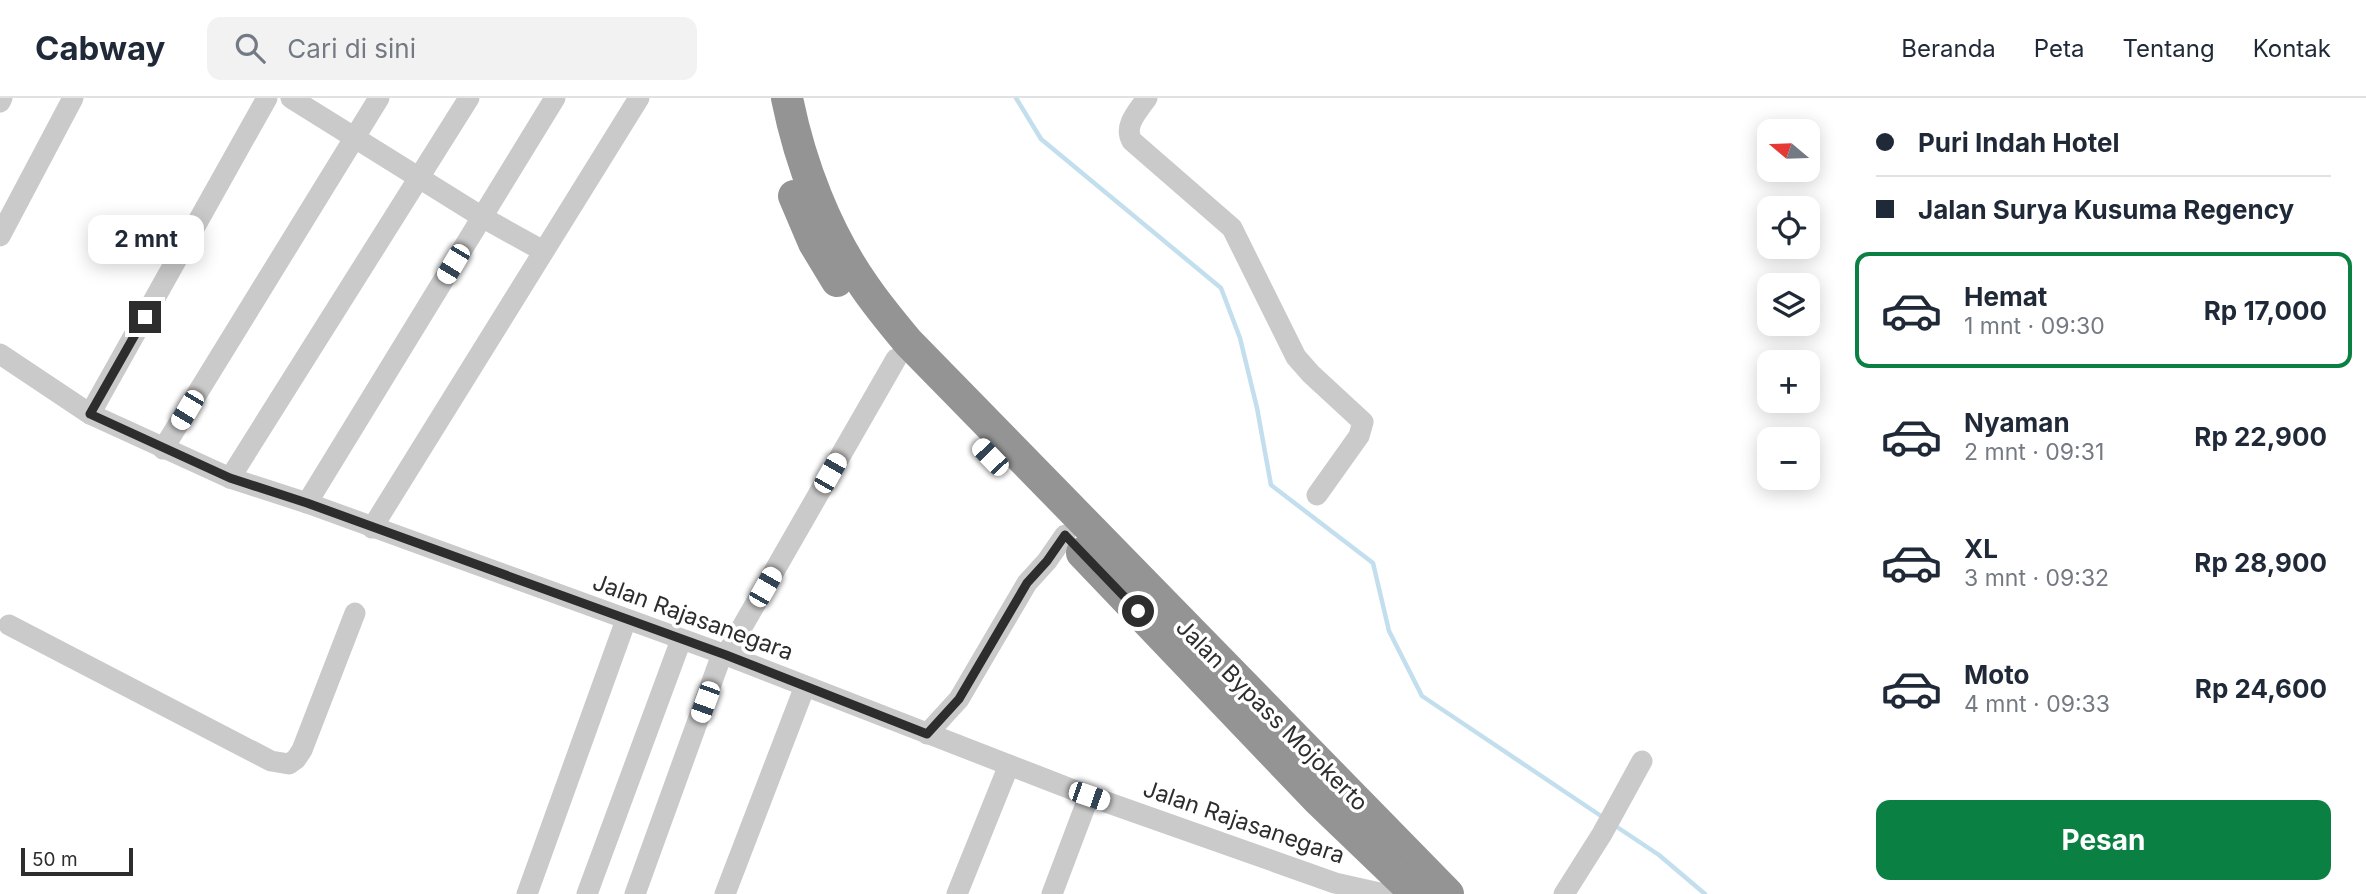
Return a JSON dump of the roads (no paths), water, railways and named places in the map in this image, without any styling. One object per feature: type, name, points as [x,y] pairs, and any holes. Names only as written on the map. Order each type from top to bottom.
[{"type":"highway","name":"Jalan Bypass Mojokerto","points":[[767,98],[789,183],[814,243],[842,289],[895,359],[1318,800],[1416,894]]},
{"type":"highway","name":"Jalan Bypass Mojokerto","points":[[787,98],[793,127],[811,182],[837,239],[864,285],[908,342],[1448,894]]},
{"type":"street","points":[[0,236],[73,98]]},
{"type":"street","points":[[90,414],[267,98]]},
{"type":"street","points":[[291,98],[482,217],[543,251]]},
{"type":"street","points":[[163,449],[379,98]]},
{"type":"street","points":[[230,478],[469,98]]},
{"type":"street","points":[[307,503],[555,98]]},
{"type":"street","points":[[372,528],[639,98]]},
{"type":"street","points":[[1147,98],[1130,124],[1129,136],[1132,141],[1232,228],[1296,357],[1363,422],[1359,436],[1317,495]]},
{"type":"street","name":"Jalan Rajasanegara","points":[[0,354],[90,414],[230,478],[307,503],[724,654],[1089,796],[1335,883],[1384,894]]},
{"type":"street","points":[[635,894],[724,654],[895,359]]},
{"type":"street","points":[[927,734],[959,699],[1027,583],[1065,535]]},
{"type":"street","points":[[3,629],[271,761],[289,764],[296,760],[302,750],[355,612]]},
{"type":"street","points":[[527,894],[626,620]]},
{"type":"street","points":[[587,894],[681,640]]},
{"type":"street","points":[[725,894],[805,686]]},
{"type":"street","points":[[1564,894],[1602,834],[1642,761]]},
{"type":"street","points":[[957,894],[1009,765]]},
{"type":"street","points":[[1052,894],[1089,796]]},
{"type":"waterway","points":[[1016,98],[1041,139],[1221,288],[1240,338],[1257,408],[1271,485],[1373,563],[1389,631],[1422,696],[1604,818]]},
{"type":"waterway","points":[[1614,825],[1659,855],[1705,894]]}]
